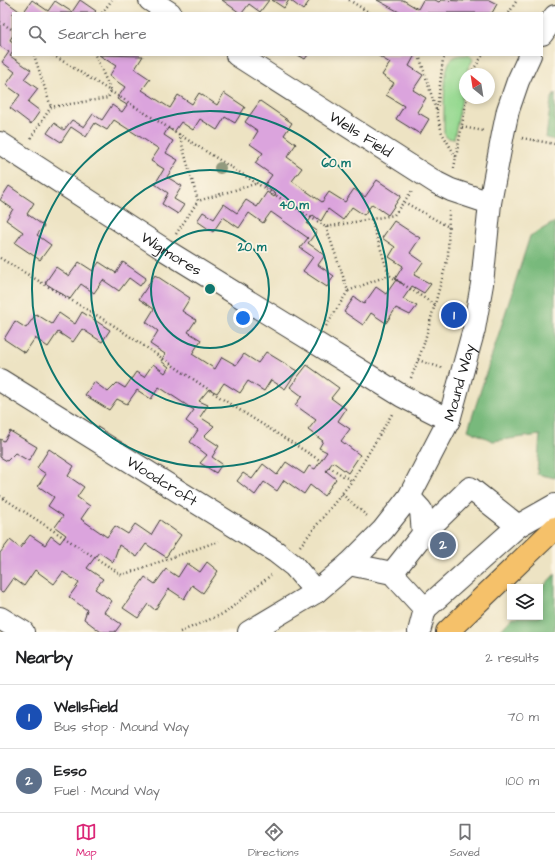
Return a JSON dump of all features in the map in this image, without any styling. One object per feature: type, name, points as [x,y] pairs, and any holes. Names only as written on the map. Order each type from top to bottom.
[{"type":"main road","points":[[447,632],[555,528]]},
{"type":"street","points":[[150,0],[168,12]]},
{"type":"street","points":[[547,0],[555,5]]},
{"type":"street","points":[[543,33],[555,16]]},
{"type":"street","name":"Wells Field","points":[[239,56],[424,175],[450,190],[490,203]]},
{"type":"street","name":"Mound Way","points":[[250,632],[316,592],[349,564],[384,530],[409,497],[449,420],[474,329],[482,284],[490,203],[508,110],[518,80],[530,56]]},
{"type":"street","name":"Wigmores","points":[[0,143],[165,250],[411,401],[449,420]]},
{"type":"street","name":"Woodcroft","points":[[0,380],[288,560],[316,592]]},
{"type":"street","points":[[392,573],[423,534],[470,488],[518,526]]},
{"type":"street","points":[[409,497],[420,510],[423,534]]},
{"type":"street","points":[[419,632],[425,609],[518,526],[555,505]]},
{"type":"street","points":[[349,564],[392,573],[425,609]]},
{"type":"street","points":[[0,618],[23,632]]},
{"type":"path","points":[[103,12],[112,0]]},
{"type":"path","points":[[349,0],[368,12]]},
{"type":"path","points":[[510,12],[517,0]]},
{"type":"path","points":[[0,22],[12,29]]},
{"type":"path","points":[[34,56],[51,107]]},
{"type":"path","points":[[55,56],[326,226],[348,291]]},
{"type":"path","points":[[19,155],[51,107],[108,98],[111,91],[95,56]]},
{"type":"path","points":[[419,56],[442,133],[456,157]]},
{"type":"path","points":[[437,113],[443,59],[446,56]]},
{"type":"path","points":[[474,68],[482,56]]},
{"type":"path","points":[[453,171],[466,104]]},
{"type":"path","points":[[462,127],[488,132]]},
{"type":"path","points":[[178,134],[198,201]]},
{"type":"path","points":[[521,138],[555,144]]},
{"type":"path","points":[[326,226],[394,215],[424,175]]},
{"type":"path","points":[[165,250],[198,201],[258,183]]},
{"type":"path","points":[[404,202],[449,227]]},
{"type":"path","points":[[410,381],[435,306],[448,257],[450,206]]},
{"type":"path","points":[[371,219],[389,275],[435,306]]},
{"type":"path","points":[[0,258],[113,325],[230,404],[321,461]]},
{"type":"path","points":[[316,343],[348,291],[389,275]]},
{"type":"path","points":[[418,360],[445,369]]},
{"type":"path","points":[[299,548],[352,481],[395,409]]},
{"type":"path","points":[[329,467],[352,481]]},
{"type":"path","points":[[342,494],[384,530]]},
{"type":"path","points":[[0,496],[122,575],[244,532]]},
{"type":"path","points":[[180,632],[225,613],[274,573]]},
{"type":"green space","points":[[459,56],[471,56],[473,60],[468,68],[459,68],[459,104],[461,104],[454,139],[447,138],[444,133],[445,84],[450,61]]},
{"type":"green space","points":[[555,93],[555,140],[546,138],[551,100]]},
{"type":"green space","points":[[555,222],[555,478],[537,474],[540,435],[493,441],[468,430],[530,236]]},
{"type":"green space","points":[[555,574],[555,630],[553,632],[499,632],[510,620],[543,620],[543,587]]},
{"type":"building","points":[[0,0],[4,0],[21,12],[12,12],[12,37],[10,40],[12,41],[12,53],[10,56],[31,70],[24,79],[38,89],[28,102],[40,111],[31,124],[10,108],[20,95],[6,85],[15,72],[2,62],[9,52],[0,46]]},
{"type":"building","points":[[32,0],[48,11],[55,1],[72,12],[24,12]]},
{"type":"building","points":[[80,0],[96,11],[95,12],[72,12]]},
{"type":"building","points":[[222,0],[269,0],[260,12],[249,4],[243,12],[239,12]]},
{"type":"building","points":[[272,0],[289,0],[284,8]]},
{"type":"building","points":[[290,0],[310,0],[303,10]]},
{"type":"building","points":[[377,0],[403,0],[418,9],[423,0],[435,0],[439,2],[441,0],[489,0],[497,4],[493,12],[399,12]]},
{"type":"building","points":[[101,56],[143,56],[135,69],[150,79],[142,90],[170,108],[178,95],[192,104],[199,93],[217,105],[224,93],[245,107],[235,123],[225,117],[217,130],[200,119],[193,130],[181,122],[174,132],[168,128],[164,135],[173,141],[166,153],[178,160],[167,177],[182,186],[174,199],[184,205],[178,214],[162,204],[168,193],[155,184],[164,169],[151,161],[159,149],[114,120],[107,130],[95,123],[86,137],[71,127],[61,142],[47,133],[54,123],[64,130],[72,120],[84,127],[93,114],[102,120],[112,105],[122,112],[127,105],[117,99],[125,87],[109,76],[116,66]]},
{"type":"building","points":[[300,56],[307,56],[305,59]]},
{"type":"building","points":[[379,56],[414,56],[409,66],[423,75],[413,90],[426,98],[417,112],[429,119],[420,134],[396,119],[404,106],[386,95],[394,83],[382,75],[390,63]]},
{"type":"building","points":[[260,101],[292,123],[284,135],[296,144],[287,157],[302,168],[292,181],[322,202],[329,192],[345,202],[354,189],[365,197],[377,180],[401,196],[388,215],[372,204],[364,215],[352,207],[343,220],[328,209],[321,221],[313,215],[307,224],[317,231],[308,243],[325,255],[318,265],[334,276],[327,287],[303,271],[313,257],[300,248],[308,238],[271,212],[263,223],[249,213],[239,228],[223,217],[213,232],[197,221],[203,212],[214,219],[224,204],[237,213],[246,200],[257,207],[267,192],[274,197],[276,194],[264,186],[272,175],[255,163],[263,153],[250,144],[258,131],[245,122]]},
{"type":"building","points":[[9,186],[34,203],[27,214],[44,226],[37,235],[51,245],[40,260],[15,243],[23,232],[6,220],[13,209],[0,200]]},
{"type":"building","points":[[394,221],[420,238],[410,253],[423,262],[414,275],[431,284],[424,293],[412,286],[403,299],[417,306],[410,315],[396,308],[386,323],[371,313],[363,325],[344,312],[354,297],[364,304],[376,287],[386,294],[396,280],[403,284],[395,279],[403,266],[389,257],[395,247],[382,238]]},
{"type":"building","points":[[79,262],[93,271],[99,262],[116,273],[123,262],[146,278],[140,286],[129,278],[119,291],[103,280],[94,293],[81,284],[70,299],[45,283],[56,267],[69,276]]},
{"type":"building","points":[[155,275],[190,298],[182,311],[196,320],[188,332],[201,340],[192,354],[215,369],[222,357],[236,365],[244,354],[258,363],[266,352],[297,371],[285,389],[271,380],[264,391],[248,381],[240,393],[224,383],[217,393],[209,389],[199,401],[208,405],[200,417],[214,426],[204,436],[219,446],[212,457],[222,464],[216,473],[200,463],[207,455],[190,442],[198,430],[186,421],[194,410],[159,387],[151,399],[137,390],[127,404],[117,399],[109,410],[85,395],[94,382],[108,392],[117,383],[125,388],[136,372],[144,377],[153,364],[165,373],[169,367],[161,361],[165,354],[150,344],[158,331],[146,322],[154,309],[139,299]]},
{"type":"building","points":[[82,312],[110,330],[102,342],[82,329],[73,342],[58,332],[48,347],[35,338],[25,353],[4,339],[15,321],[26,328],[36,314],[52,324],[59,313],[75,324]]},
{"type":"building","points":[[307,365],[339,388],[331,398],[346,409],[338,421],[350,429],[341,441],[360,455],[348,473],[333,462],[326,471],[336,479],[324,496],[310,485],[304,494],[284,480],[277,491],[264,482],[255,495],[237,481],[243,473],[252,479],[263,464],[277,475],[286,462],[304,474],[309,466],[315,469],[327,452],[319,448],[323,441],[308,430],[316,420],[295,405],[302,396],[290,387]]},
{"type":"building","points":[[10,431],[37,447],[29,461],[15,453],[7,461],[0,457],[0,439],[4,441]]},
{"type":"building","points":[[49,449],[74,466],[68,476],[84,487],[77,497],[90,506],[81,519],[107,537],[115,526],[128,534],[135,524],[151,535],[160,520],[181,535],[166,557],[146,544],[137,557],[119,545],[113,562],[99,552],[87,568],[103,579],[95,589],[112,601],[104,612],[121,624],[115,632],[101,632],[84,619],[87,610],[69,597],[79,583],[63,572],[54,584],[35,570],[24,586],[13,578],[3,592],[0,591],[0,553],[10,540],[20,548],[30,535],[45,545],[51,536],[60,543],[66,535],[55,527],[63,516],[48,506],[54,497],[38,486],[46,474],[37,468]]},
{"type":"building","points":[[207,562],[218,571],[203,593],[192,585],[184,599],[169,589],[155,610],[148,604],[138,618],[123,608],[145,577],[155,584],[166,569],[178,577],[187,563],[200,572]]},
{"type":"place","name":"Wellsfield","points":[[454,315]]},
{"type":"place","name":"Esso","points":[[443,545]]}]
